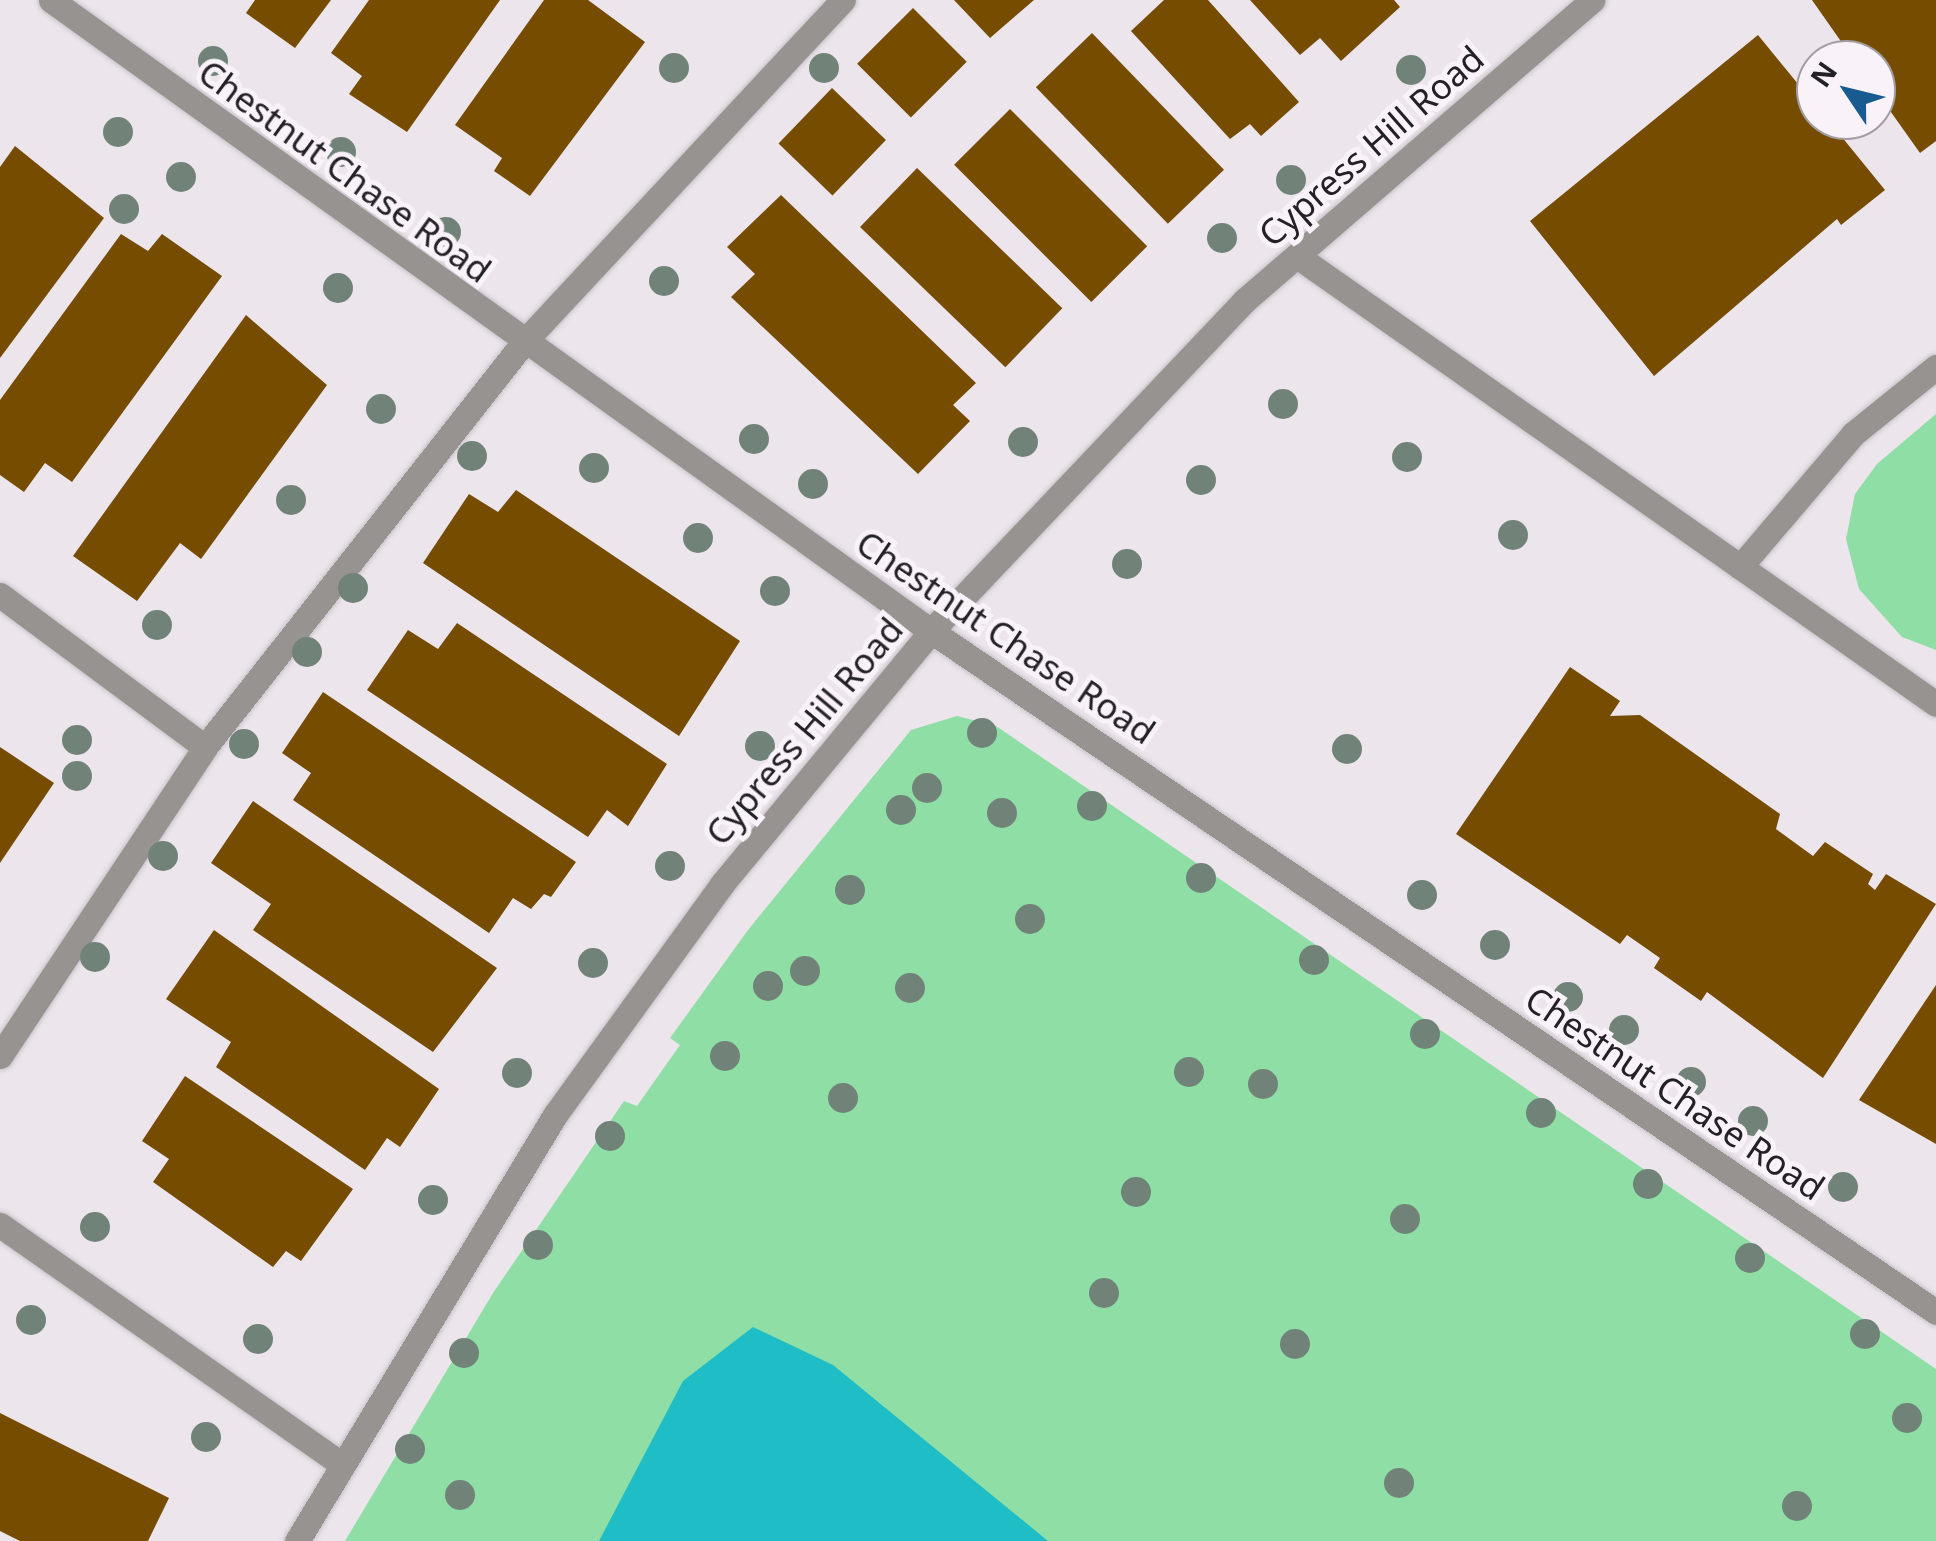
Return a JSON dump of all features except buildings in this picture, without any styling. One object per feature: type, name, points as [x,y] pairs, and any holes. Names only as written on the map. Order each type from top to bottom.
[{"type":"street","name":"Chestnut Chase Road","points":[[50,0],[931,631],[1936,1312]]},
{"type":"street","points":[[0,1056],[206,747],[524,343],[842,0]]},
{"type":"street","name":"Cypress Hill Road","points":[[296,1541],[339,1462],[566,1099],[722,884],[931,631],[1297,256],[1593,0]]},
{"type":"street","points":[[1297,256],[1936,704]]},
{"type":"street","points":[[1740,567],[1853,434],[1936,366]]},
{"type":"street","points":[[0,594],[206,747]]},
{"type":"street","points":[[0,1225],[339,1462]]},
{"type":"green space","points":[[1936,414],[1936,650],[1902,637],[1859,589],[1846,539],[1855,494],[1877,464]]},
{"type":"green space","points":[[957,716],[996,726],[1936,1369],[1936,1541],[345,1541],[493,1293],[624,1101],[637,1106],[680,1045],[670,1038],[748,930],[911,730]]},
{"type":"water","points":[[753,1327],[833,1365],[1048,1541],[599,1541],[683,1381]]}]
